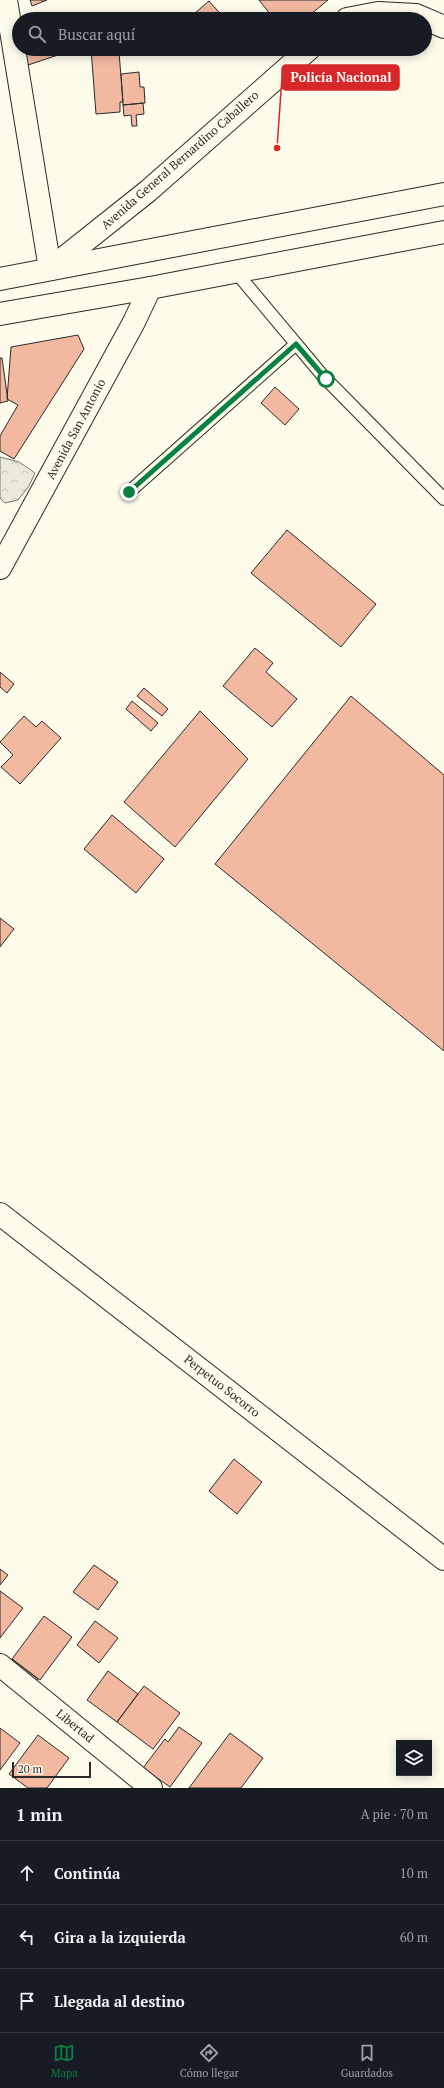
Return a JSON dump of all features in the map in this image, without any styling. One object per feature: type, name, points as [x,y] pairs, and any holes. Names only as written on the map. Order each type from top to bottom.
[{"type":"main road","points":[[6,0],[12,37]]},
{"type":"main road","points":[[352,12],[368,0]]},
{"type":"main road","points":[[432,22],[444,27]]},
{"type":"main road","points":[[15,56],[50,269]]},
{"type":"main road","name":"Avenida General Bernardino Caballero","points":[[50,269],[148,191],[301,56]]},
{"type":"main road","points":[[0,278],[444,194]]},
{"type":"main road","points":[[0,314],[150,288],[444,232]]},
{"type":"main road","name":"Avenida San Antonio","points":[[0,568],[134,322],[150,288]]},
{"type":"main road","name":"Perpetuo Socorro","points":[[0,1214],[444,1559]]},
{"type":"main road","name":"Libertad","points":[[0,1665],[151,1788]]},
{"type":"lane","points":[[235,271],[326,379],[444,500]]},
{"type":"lane","points":[[129,492],[296,344]]},
{"type":"green space","points":[[0,457],[19,462],[35,473],[29,486],[18,500],[5,503],[0,498]]},
{"type":"building","points":[[30,0],[47,0],[32,6]]},
{"type":"building","points":[[259,0],[328,0],[313,12],[268,12]]},
{"type":"building","points":[[209,1],[219,12],[196,12]]},
{"type":"building","points":[[25,56],[55,56],[28,65]]},
{"type":"building","points":[[92,56],[119,56],[123,102],[120,102],[120,112],[96,114]]},
{"type":"building","points":[[139,72],[140,87],[144,87],[145,103],[123,105],[121,74]]},
{"type":"building","points":[[143,103],[144,114],[136,115],[137,126],[132,126],[131,115],[124,116],[123,105]]},
{"type":"building","points":[[78,335],[84,349],[14,459],[0,451],[0,436],[18,405],[7,399],[11,347]]},
{"type":"building","points":[[0,358],[2,358],[8,401],[0,403]]},
{"type":"building","points":[[275,387],[299,409],[285,425],[261,403]]},
{"type":"building","points":[[287,530],[376,604],[341,647],[251,573]]},
{"type":"building","points":[[255,648],[273,663],[266,672],[297,699],[272,727],[223,686]]},
{"type":"building","points":[[0,672],[14,684],[7,693],[0,687]]},
{"type":"building","points":[[144,688],[168,709],[162,716],[137,696]]},
{"type":"building","points":[[351,696],[444,775],[444,1051],[215,864]]},
{"type":"building","points":[[132,701],[158,723],[151,731],[126,709]]},
{"type":"building","points":[[200,711],[248,759],[175,847],[124,802]]},
{"type":"building","points":[[24,716],[36,727],[42,721],[61,738],[20,784],[1,767],[13,755],[0,742]]},
{"type":"building","points":[[112,815],[164,859],[136,893],[84,849]]},
{"type":"building","points":[[0,918],[14,929],[0,947]]},
{"type":"building","points":[[234,1459],[262,1482],[237,1514],[209,1491]]},
{"type":"building","points":[[94,1565],[118,1582],[98,1610],[73,1592]]},
{"type":"building","points":[[0,1569],[8,1575],[0,1585]]},
{"type":"building","points":[[0,1591],[23,1608],[0,1638]]},
{"type":"building","points":[[44,1616],[72,1637],[40,1680],[12,1659]]},
{"type":"building","points":[[95,1621],[118,1638],[99,1663],[77,1645]]},
{"type":"building","points":[[12,1659],[38,1679],[32,1686],[6,1666]]},
{"type":"building","points":[[108,1671],[138,1694],[117,1722],[87,1700]]},
{"type":"building","points":[[144,1686],[180,1713],[153,1749],[117,1722]]},
{"type":"building","points":[[179,1727],[202,1743],[170,1787],[143,1768],[165,1739],[168,1742]]},
{"type":"building","points":[[0,1728],[20,1743],[0,1770]]},
{"type":"building","points":[[230,1733],[263,1758],[241,1788],[189,1788]]},
{"type":"building","points":[[38,1735],[69,1758],[47,1788],[28,1788],[9,1774]]},
{"type":"place","name":"Policía Nacional","points":[[277,148]]},
{"type":"route","points":[[129,492],[296,344],[326,379]]}]
